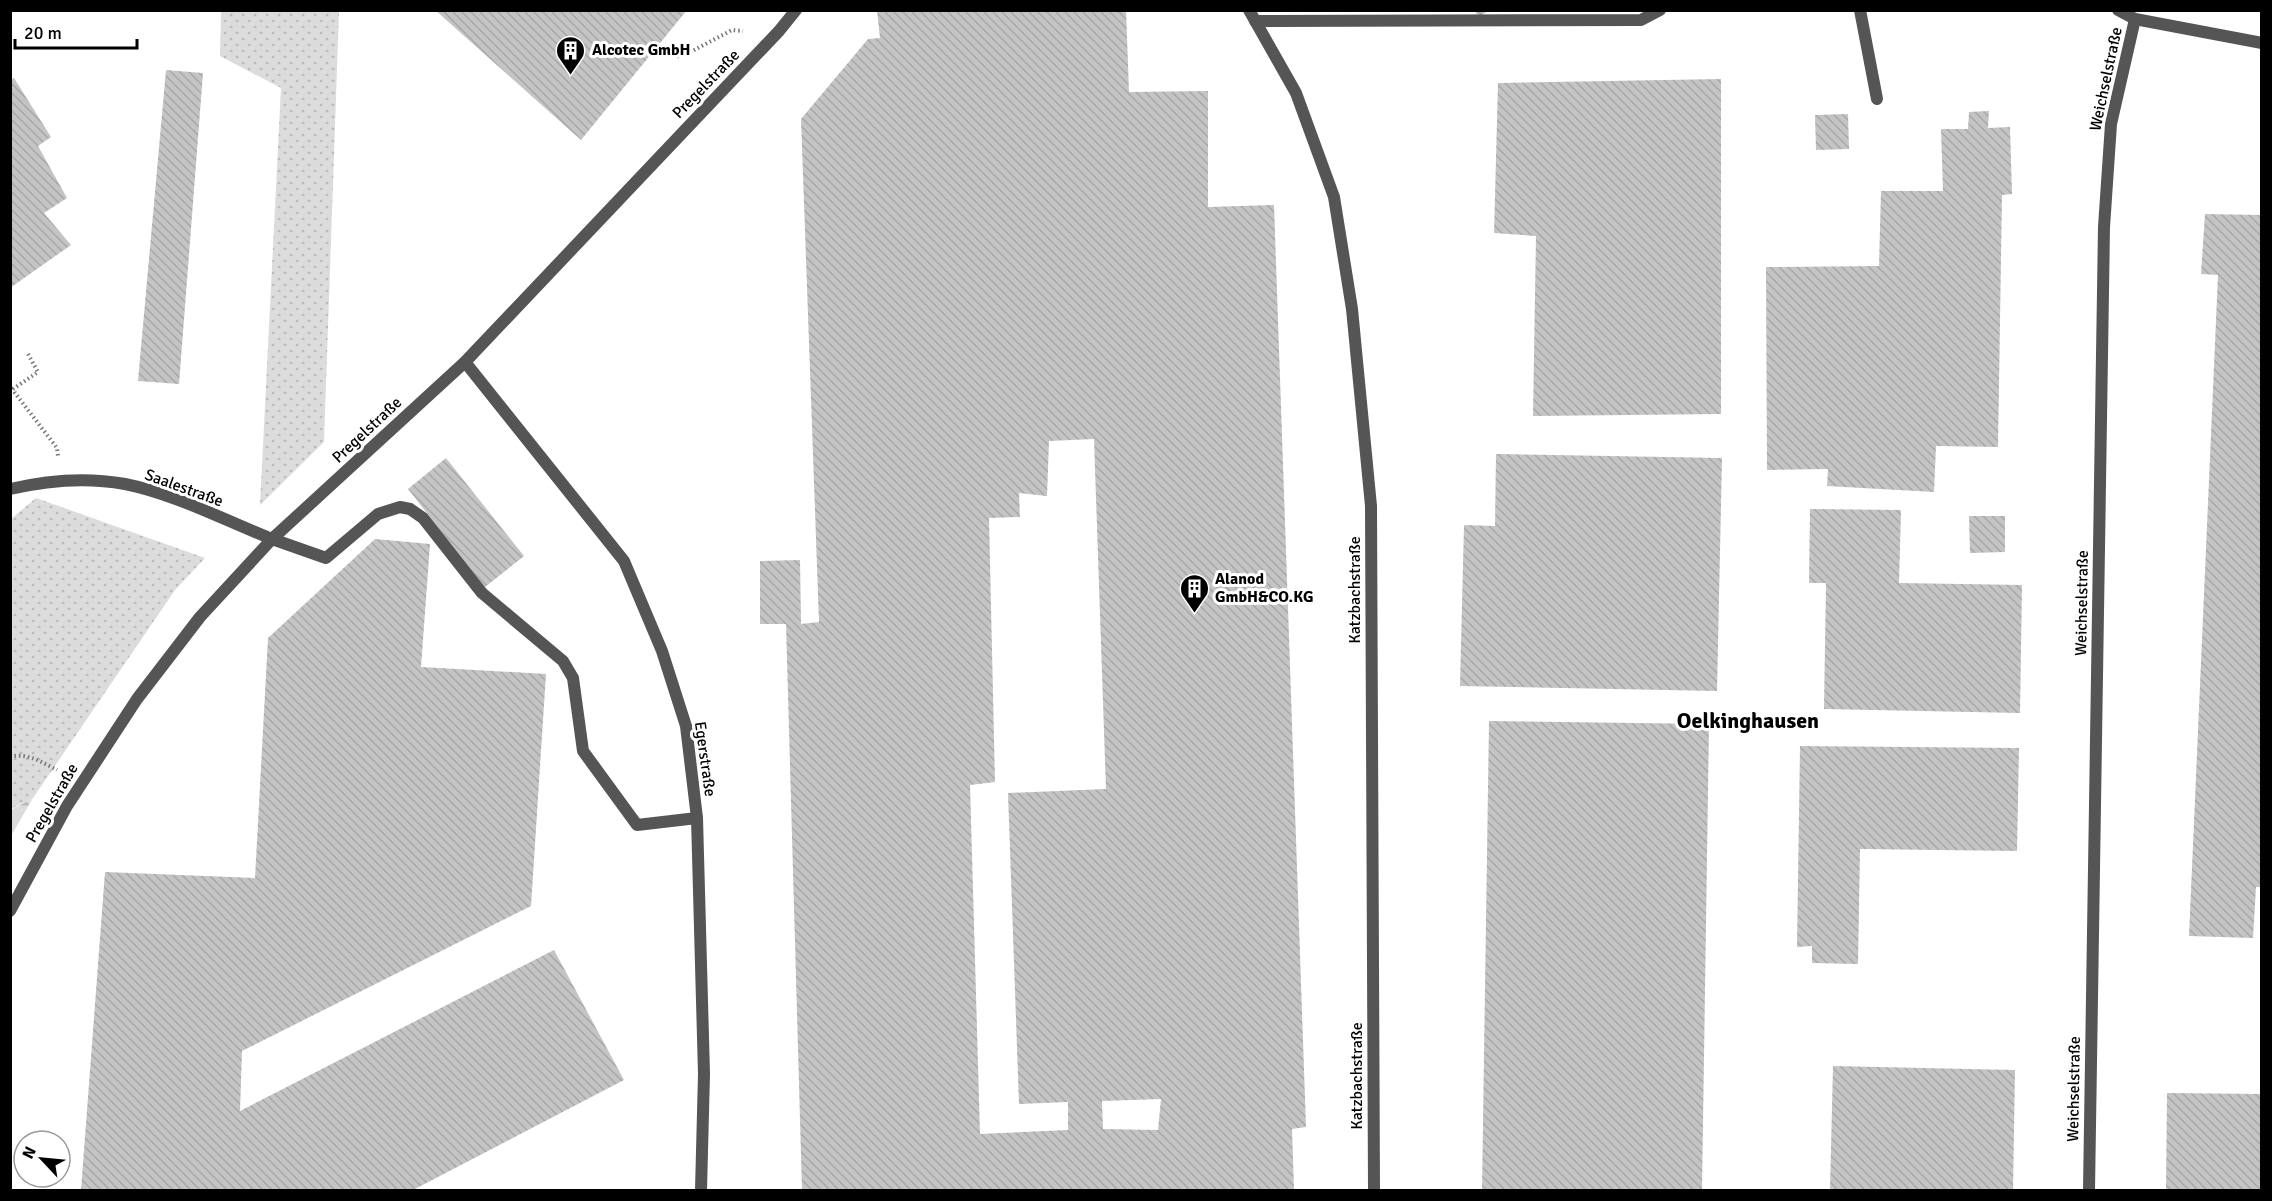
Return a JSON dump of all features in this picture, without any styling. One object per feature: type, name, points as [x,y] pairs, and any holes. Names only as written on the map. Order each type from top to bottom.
[{"type":"street","name":"Pregelstraße","points":[[10,912],[67,806],[137,699],[200,617],[272,539],[465,362],[779,31],[796,10]]},
{"type":"street","points":[[1252,16],[1641,20],[1660,10]]},
{"type":"street","points":[[1860,10],[1877,99]]},
{"type":"street","points":[[2118,10],[2135,19],[2262,43]]},
{"type":"street","name":"Katzbachstraße","points":[[1252,16],[1296,93],[1334,197],[1353,321],[1371,506],[1374,1191]]},
{"type":"street","name":"Weichselstraße","points":[[2089,1191],[2104,227],[2111,124],[2135,19]]},
{"type":"street","name":"Egerstraße","points":[[465,362],[624,561],[662,651],[686,726],[697,818],[704,1074],[701,1191]]},
{"type":"street","name":"Saalestraße","points":[[10,489],[38,482],[75,480],[124,484],[163,495],[326,558],[378,514],[400,507],[410,509],[423,518],[437,534],[482,593],[563,661],[573,678],[583,751],[636,825],[697,818]]},
{"type":"path","points":[[660,52],[681,57],[732,30],[779,31]]},
{"type":"path","points":[[28,354],[38,372],[14,389],[15,393],[57,448]]},
{"type":"path","points":[[10,757],[18,755],[42,762],[82,783]]},
{"type":"green space","points":[[221,11],[339,11],[324,442],[260,505],[281,88],[220,56]]},
{"type":"green space","points":[[36,498],[205,558],[175,590],[33,798],[11,809],[11,519]]},
{"type":"green space","points":[[33,798],[11,836],[11,810]]},
{"type":"building","name":"Alcotec GmbH","points":[[435,10],[687,10],[581,140]]},
{"type":"building","points":[[877,10],[1126,10],[1129,92],[1208,91],[1208,207],[1274,205],[1306,1127],[1292,1129],[1294,1190],[802,1190],[786,624],[760,624],[760,561],[800,560],[801,624],[819,622],[801,119],[868,39],[880,38]],"holes":[[[1094,439],[1106,789],[1008,793],[1019,1104],[1068,1102],[1068,1130],[980,1134],[970,785],[995,782],[989,518],[1020,517],[1019,493],[1047,496],[1049,441]],[[1161,1099],[1158,1130],[1103,1129],[1102,1101]]]},
{"type":"building","points":[[1474,10],[1489,10],[1479,17]]},
{"type":"building","points":[[166,70],[203,73],[179,384],[138,381]]},
{"type":"building","points":[[14,78],[51,137],[38,146],[67,198],[44,213],[71,245],[10,288],[10,80]]},
{"type":"building","points":[[1721,79],[1721,414],[1533,416],[1536,236],[1494,233],[1498,83]]},
{"type":"building","points":[[1989,111],[1988,128],[2010,127],[2012,194],[2002,195],[1998,447],[1936,446],[1934,492],[1827,486],[1828,469],[1767,470],[1766,267],[1879,266],[1881,191],[1943,191],[1941,129],[1968,129],[1969,112]]},
{"type":"building","points":[[1848,114],[1849,149],[1816,150],[1815,115]]},
{"type":"building","points":[[2205,214],[2262,215],[2262,887],[2256,887],[2253,938],[2189,936],[2218,275],[2201,274]]},
{"type":"building","points":[[1496,454],[1722,458],[1717,691],[1460,686],[1464,525],[1495,526]]},
{"type":"building","points":[[446,458],[524,556],[485,587],[408,489]]},
{"type":"building","points":[[1810,509],[1901,510],[1899,583],[2022,585],[2020,713],[1824,709],[1826,583],[1809,583]]},
{"type":"building","points":[[1969,516],[2005,516],[2005,552],[1970,553]]},
{"type":"building","points":[[375,539],[430,544],[421,667],[546,674],[531,906],[242,1051],[240,1111],[554,950],[624,1080],[413,1190],[81,1190],[105,872],[255,878],[268,638]]},
{"type":"building","points":[[1489,721],[1709,724],[1702,1190],[1482,1190]]},
{"type":"building","points":[[1800,746],[2019,748],[2017,851],[1860,849],[1858,964],[1812,963],[1812,946],[1797,947]]},
{"type":"building","points":[[1833,1066],[2015,1070],[2013,1190],[1830,1190]]},
{"type":"building","points":[[2167,1093],[2262,1094],[2262,1190],[2166,1190]]},
{"type":"place","name":"Alcotec GmbH","points":[[571,76]]},
{"type":"place","name":"Alanod GmbH&CO.KG","points":[[1194,614]]},
{"type":"district","name":"Oelkinghausen","points":[[1748,720]]}]
